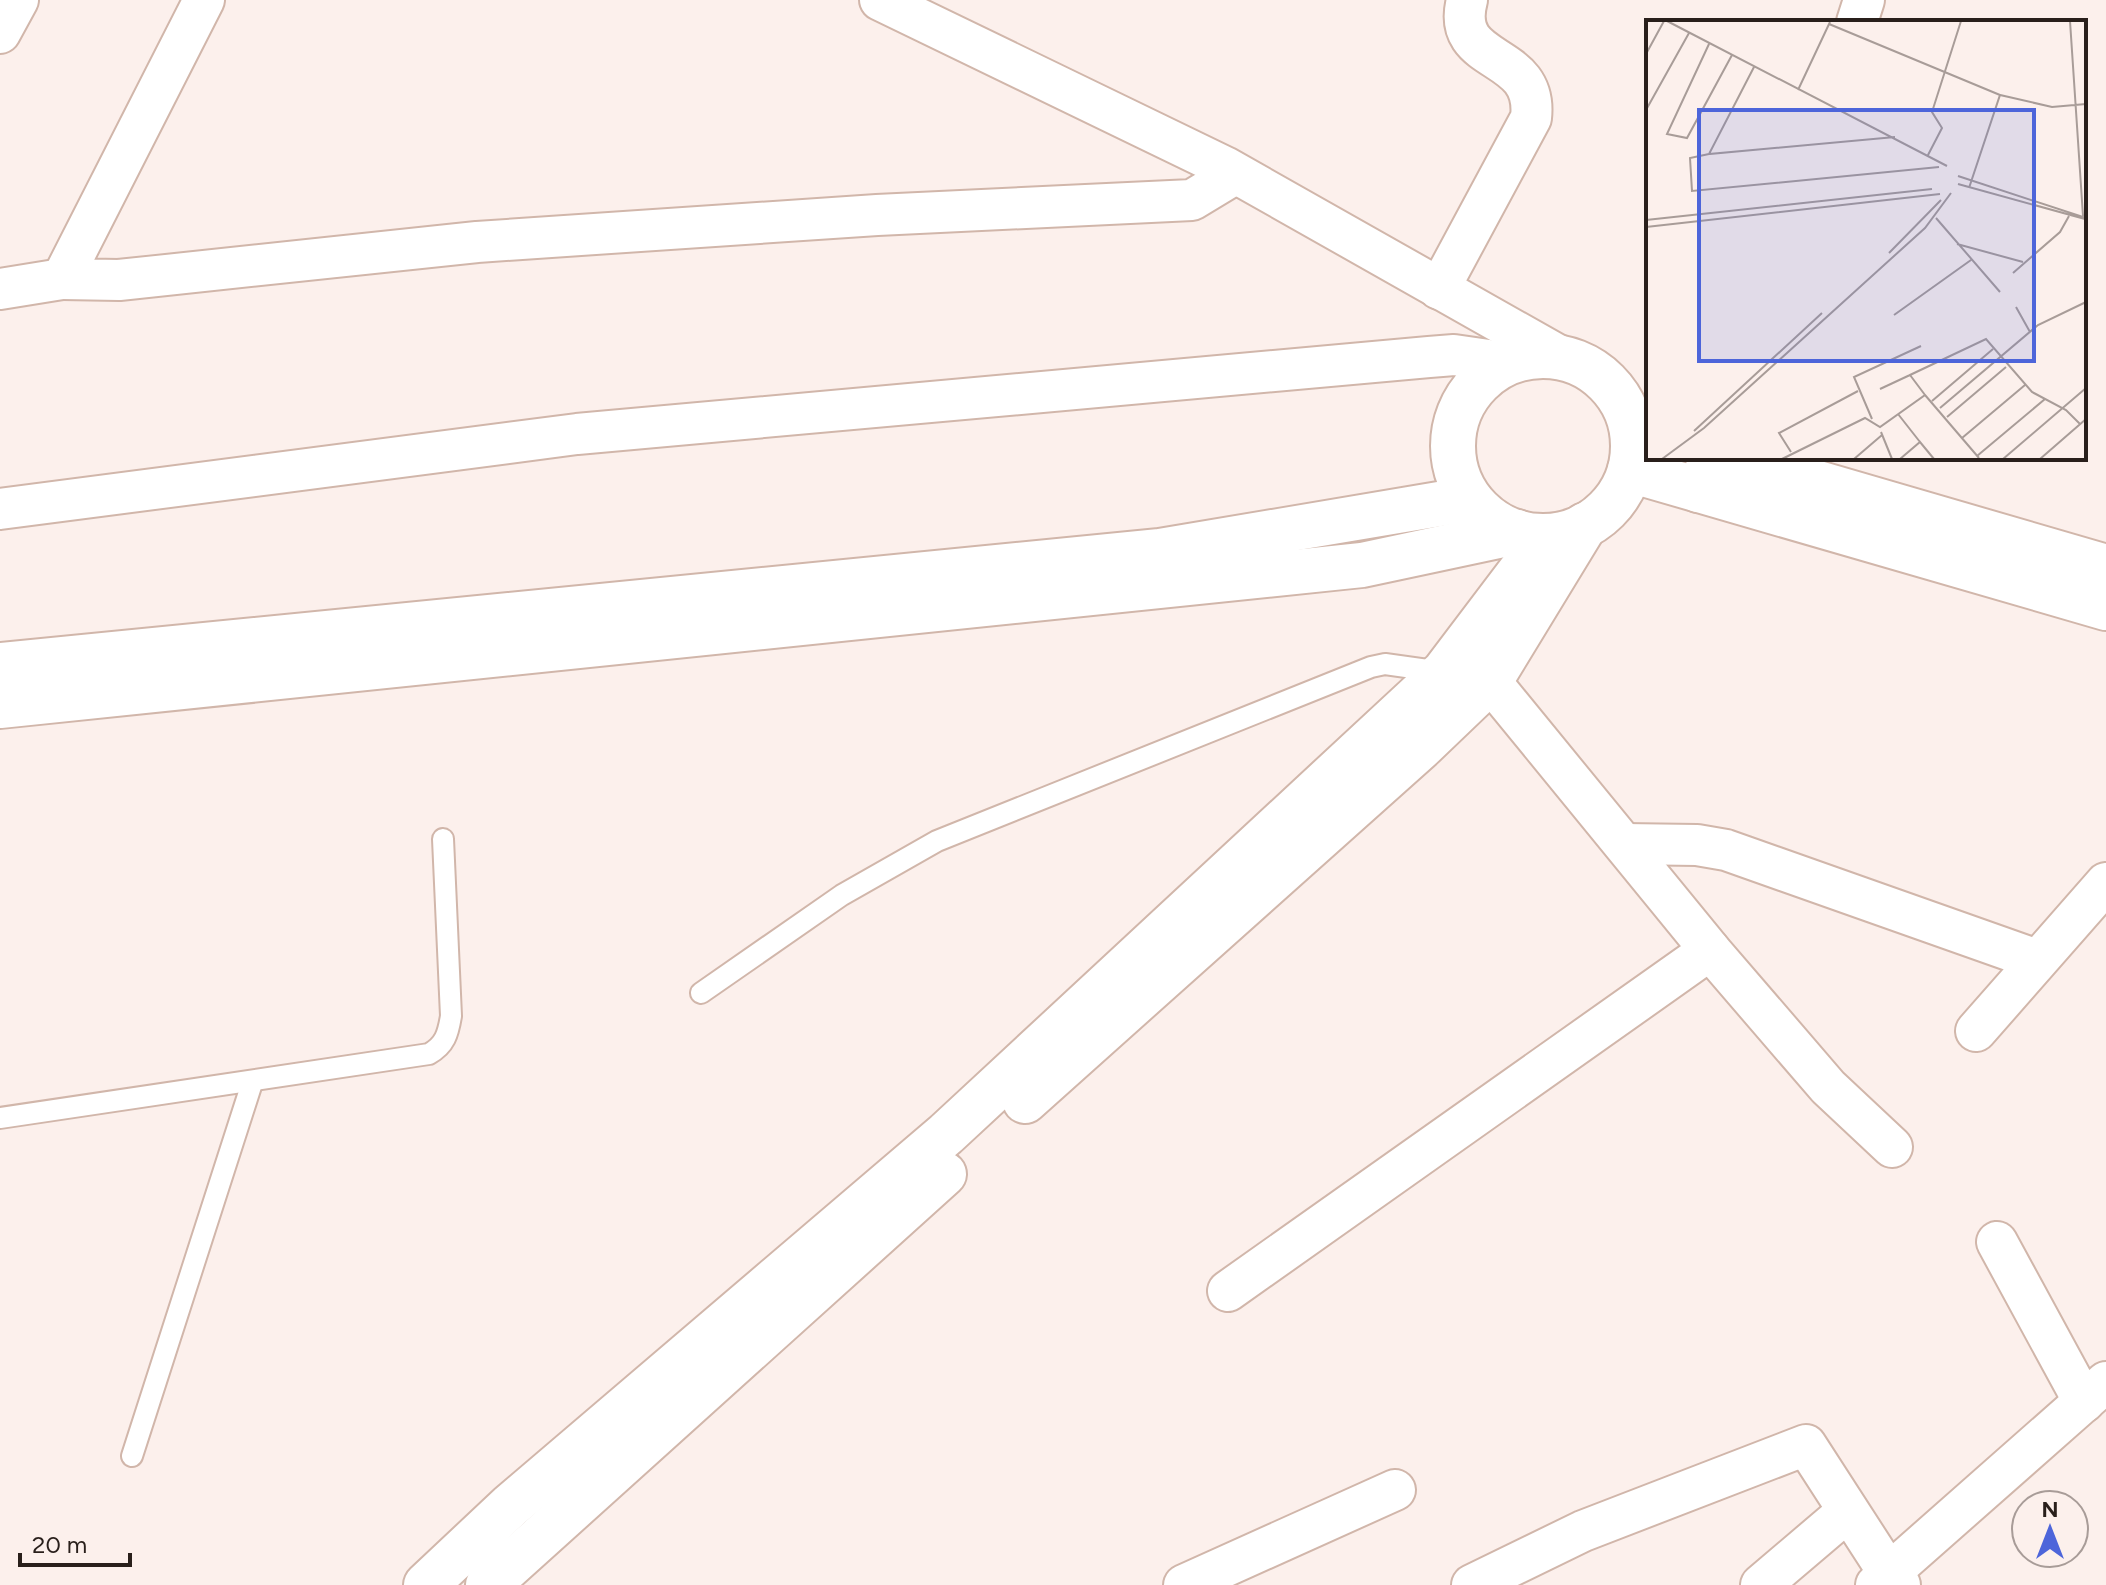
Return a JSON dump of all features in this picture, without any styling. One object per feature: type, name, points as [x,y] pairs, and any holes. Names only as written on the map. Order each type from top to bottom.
[{"type":"street","points":[[0,33],[18,0]]},
{"type":"street","points":[[62,279],[204,0]]},
{"type":"street","points":[[0,706],[1362,565],[1550,531],[1603,515],[1621,491],[1632,463],[1634,433],[1639,424],[1606,380],[1581,363],[1561,357],[1235,174],[880,0]]},
{"type":"street","points":[[1439,289],[1531,118],[1533,104],[1530,90],[1521,76],[1470,40],[1464,27],[1467,0]]},
{"type":"street","points":[[1858,20],[1864,0]]},
{"type":"street","points":[[0,289],[62,279],[119,280],[477,242],[877,215],[1192,200],[1235,174]]},
{"type":"street","points":[[0,509],[577,434],[1454,355],[1509,363]]},
{"type":"street","points":[[1550,531],[1490,519],[1469,499],[1456,472],[1452,443],[1457,414],[1472,388],[1495,368],[1522,357],[1561,357]]},
{"type":"street","points":[[1739,460],[2106,567]]},
{"type":"street","points":[[1630,470],[1704,475],[2106,608]]},
{"type":"street","points":[[0,665],[1160,551],[1469,499]]},
{"type":"street","points":[[488,1585],[588,1466],[1444,672],[1550,531]]},
{"type":"street","points":[[426,1585],[588,1466],[1421,747],[1490,681],[1550,531]]},
{"type":"street","points":[[1490,681],[1710,950],[1828,1087],[1892,1147]]},
{"type":"street","points":[[1624,844],[1697,845],[1726,850],[2037,960]]},
{"type":"street","points":[[1976,1031],[2106,883]]},
{"type":"street","points":[[1228,1291],[1710,950]]},
{"type":"street","points":[[1472,1585],[1583,1531],[1806,1445],[1889,1582],[2095,1392],[1997,1242]]},
{"type":"street","points":[[1184,1585],[1395,1490]]},
{"type":"street","points":[[1761,1585],[1848,1511]]},
{"type":"lane","points":[[701,993],[842,895],[937,841],[1371,667],[1385,664],[1444,672]]},
{"type":"lane","points":[[0,1118],[252,1083],[429,1054],[441,1047],[451,1016],[443,839]]},
{"type":"lane","points":[[132,1456],[252,1083]]}]
